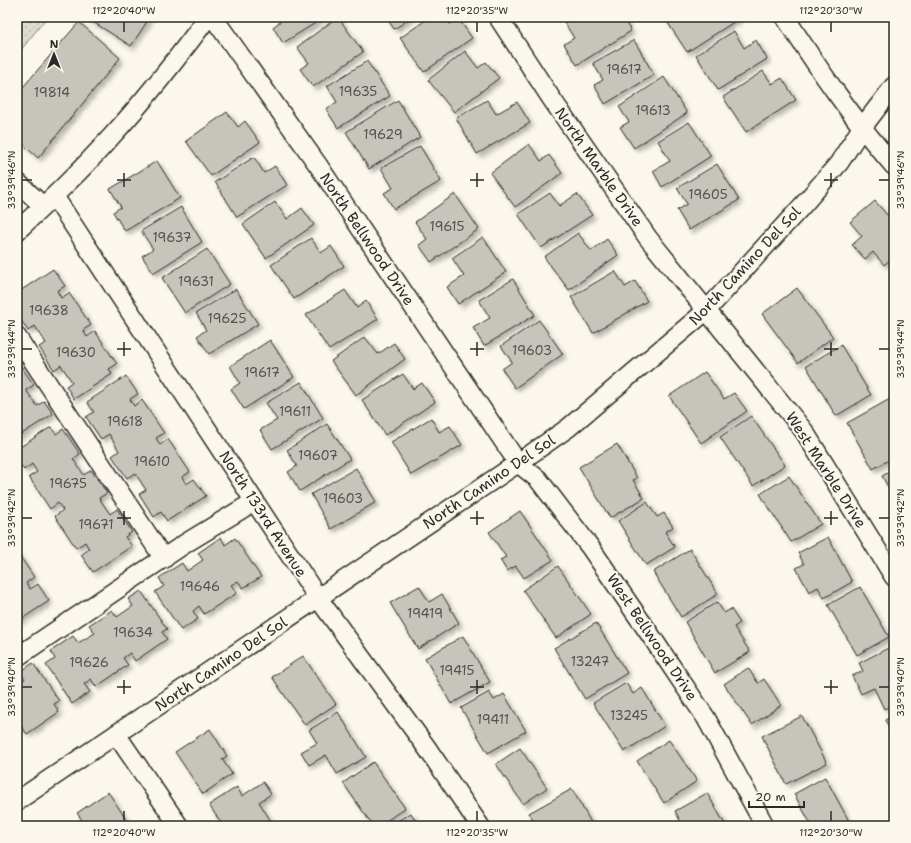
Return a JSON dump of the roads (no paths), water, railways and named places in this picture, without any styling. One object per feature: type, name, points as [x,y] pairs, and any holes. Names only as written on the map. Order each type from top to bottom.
[{"type":"street","points":[[17,231],[110,139],[171,67],[208,17]]},
{"type":"street","name":"North Bellwood Drive","points":[[213,17],[318,165],[518,463]]},
{"type":"street","name":"North Marble Drive","points":[[498,17],[551,98],[644,232],[706,312]]},
{"type":"street","points":[[786,17],[824,77],[861,129],[894,166]]},
{"type":"street","name":"North Camino Del Sol","points":[[17,801],[518,463],[574,423],[706,312],[839,163],[861,129],[894,86]]},
{"type":"street","name":"North 133rd Avenue","points":[[17,182],[48,201],[255,501],[318,598],[427,748],[480,826]]},
{"type":"street","name":"West Marble Drive","points":[[706,312],[804,431],[894,577]]},
{"type":"street","points":[[17,337],[164,559]]},
{"type":"street","name":"West Bellwood Drive","points":[[518,463],[538,479],[590,547],[645,627],[706,718],[765,826]]},
{"type":"street","points":[[17,657],[186,543],[255,501]]},
{"type":"street","points":[[116,734],[179,826]]}]
